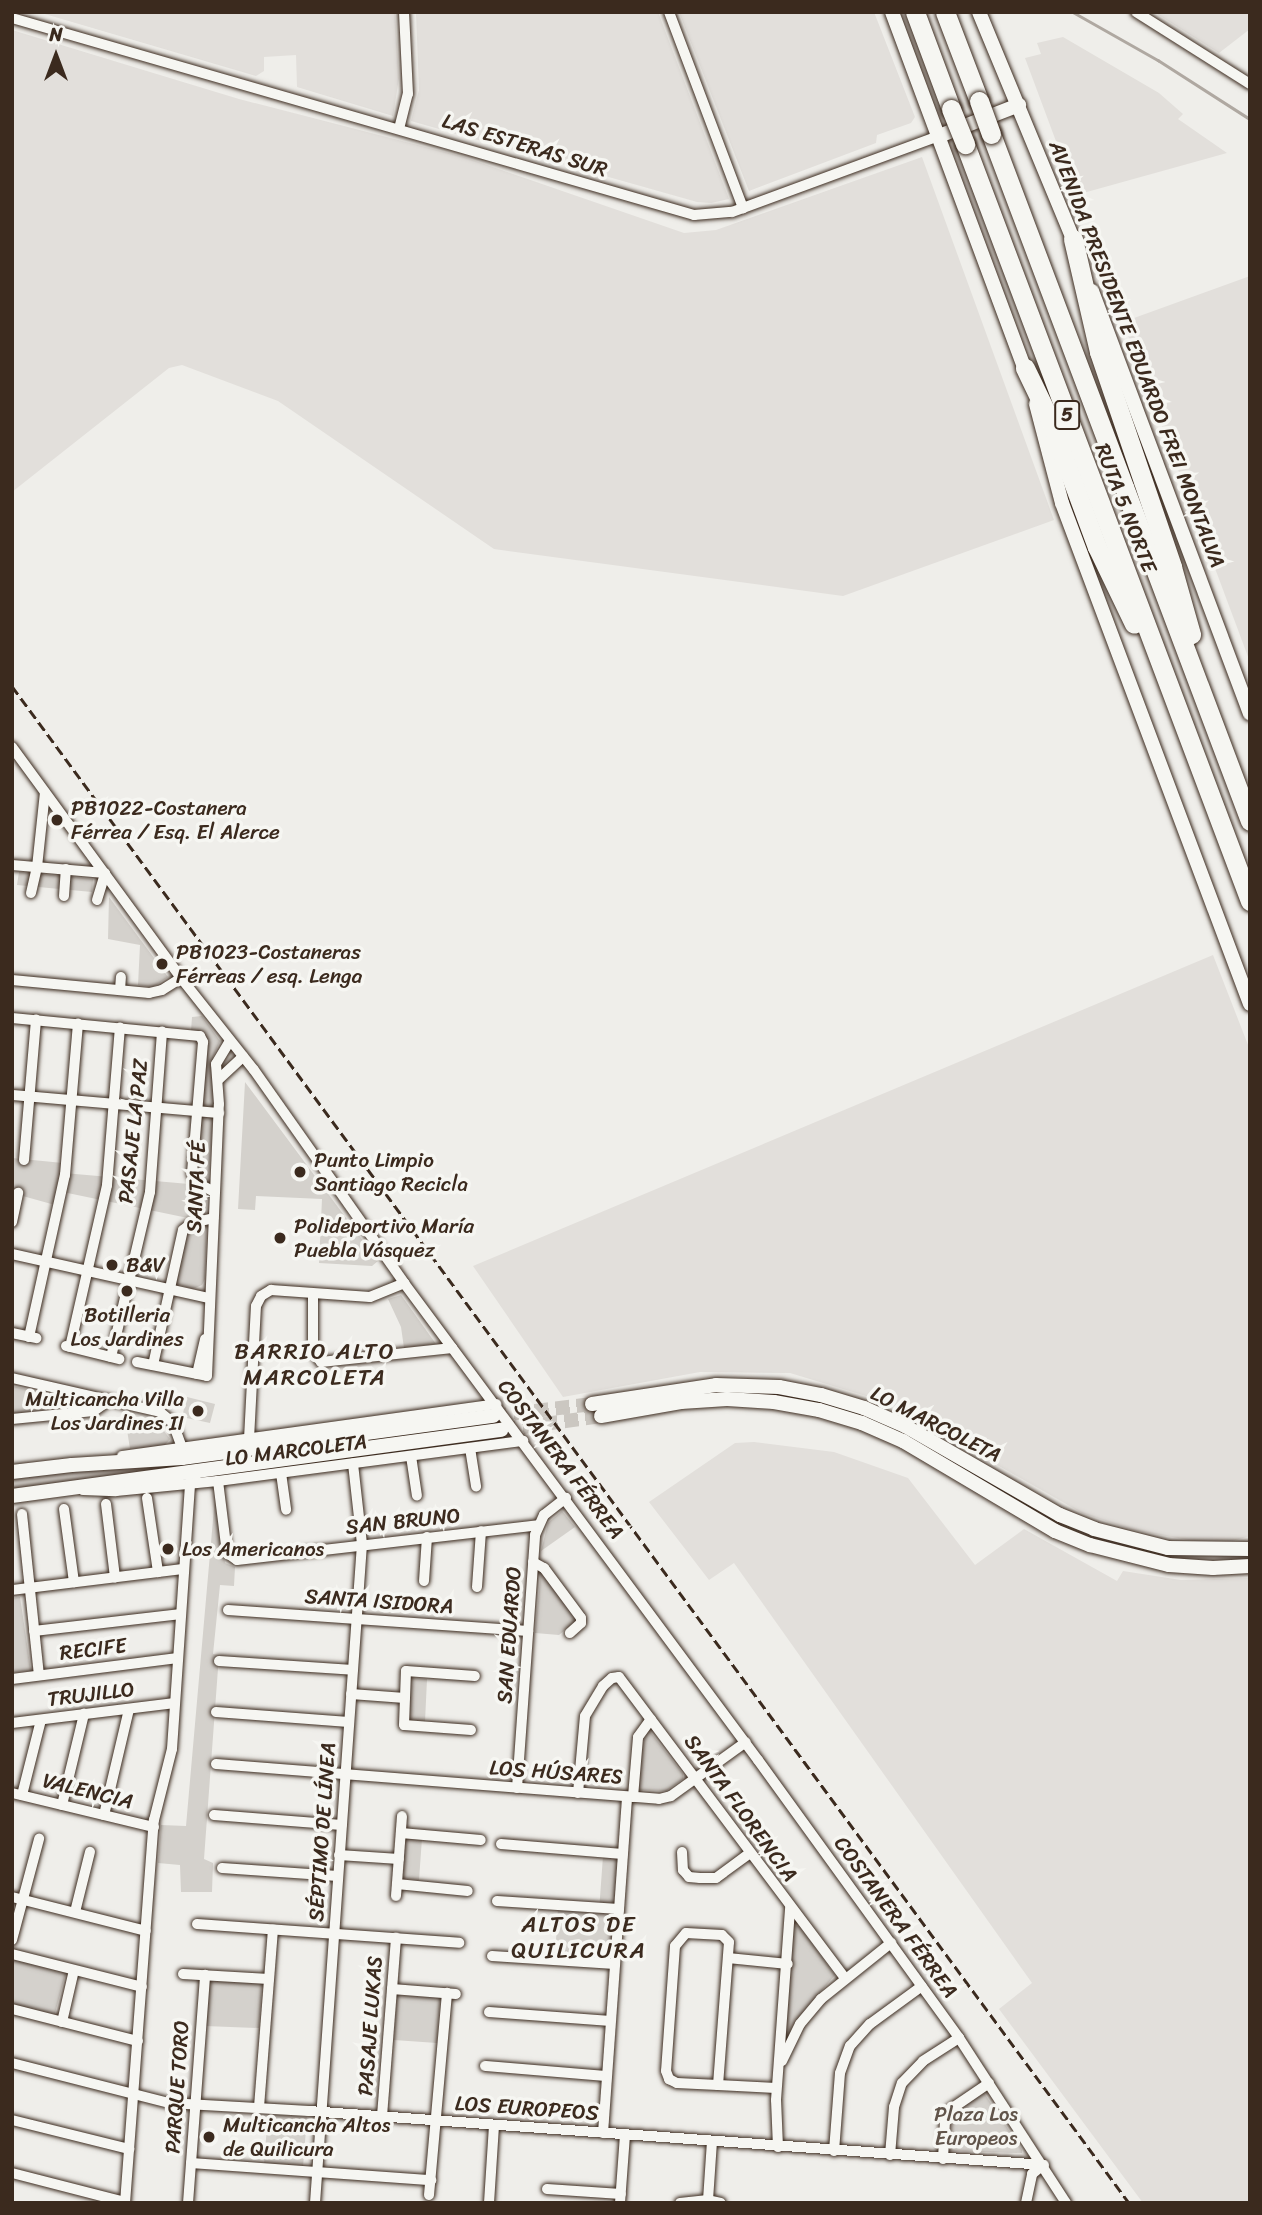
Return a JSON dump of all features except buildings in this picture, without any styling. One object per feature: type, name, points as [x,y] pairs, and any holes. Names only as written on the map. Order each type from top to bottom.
[{"type":"highway","name":"RUTA 5 NORTE","points":[[915,12],[1250,901]]},
{"type":"highway","name":"RUTA 5 NORTE","points":[[945,12],[1250,821]]},
{"type":"highway","points":[[1073,239],[1099,352],[1172,566],[1208,710]]},
{"type":"highway","points":[[1025,368],[1050,421],[1101,558],[1169,686]]},
{"type":"main road","points":[[892,12],[1025,368],[1065,512],[1250,1004]]},
{"type":"main road","name":"AVENIDA PRESIDENTE EDUARDO FREI MONTALVA","points":[[979,12],[1073,239],[1250,713]]},
{"type":"main road","name":"LAS ESTERAS SUR","points":[[939,136],[1019,104]]},
{"type":"main road","name":"LO MARCOLETA","points":[[1250,1549],[1185,1550],[1129,1541],[1077,1522],[885,1417],[843,1401],[800,1391],[716,1385],[597,1410],[716,1400],[751,1400],[807,1408],[840,1416],[893,1436],[1022,1512],[1072,1538],[1126,1556],[1191,1567],[1250,1566]]},
{"type":"main road","name":"LO MARCOLETA","points":[[12,1472],[182,1458],[495,1410]]},
{"type":"main road","name":"LO MARCOLETA","points":[[12,1496],[75,1487],[195,1477],[502,1430]]},
{"type":"main road","points":[[72,1465],[75,1487]]},
{"type":"main road","points":[[1002,1500],[1013,1488]]},
{"type":"main road","points":[[1022,1512],[1033,1499]]},
{"type":"street","points":[[399,129],[408,94],[404,12]]},
{"type":"street","points":[[669,12],[743,208]]},
{"type":"street","points":[[1136,12],[1250,84]]},
{"type":"street","name":"LAS ESTERAS SUR","points":[[12,18],[683,214],[714,216],[743,208],[939,136]]},
{"type":"street","name":"COSTANERA FÉRREA","points":[[12,747],[16,760],[45,792],[181,978],[243,1056],[495,1410],[523,1441],[746,1742],[960,2038],[1066,2203]]},
{"type":"street","points":[[31,893],[37,867],[45,792]]},
{"type":"street","points":[[12,864],[105,873],[97,900]]},
{"type":"street","points":[[64,896],[66,869]]},
{"type":"street","points":[[24,969],[18,981],[120,990],[159,992],[181,978]]},
{"type":"street","points":[[55,984],[56,972]]},
{"type":"street","points":[[88,987],[89,974]]},
{"type":"street","points":[[120,990],[121,977]]},
{"type":"street","points":[[12,1018],[201,1037],[192,1177],[215,1192]]},
{"type":"street","points":[[24,1160],[36,1020]]},
{"type":"street","points":[[12,1333],[32,1338],[64,1181],[78,1024]]},
{"type":"street","points":[[87,1272],[108,1180],[120,1028]]},
{"type":"street","name":"PASAJE LA PAZ","points":[[87,1272],[68,1346],[115,1358],[150,1186],[162,1031]]},
{"type":"street","name":"SANTA FÉ","points":[[153,1365],[202,1375],[208,1332],[219,1113],[216,1060],[230,1041]]},
{"type":"street","points":[[219,1079],[243,1056]]},
{"type":"street","points":[[12,1095],[219,1113]]},
{"type":"street","points":[[12,1222],[18,1193]]},
{"type":"street","points":[[137,1362],[153,1365],[183,1230],[192,1223],[213,1218]]},
{"type":"street","points":[[12,1254],[209,1297]]},
{"type":"street","points":[[249,1438],[257,1303],[271,1290],[370,1297],[404,1283]]},
{"type":"street","points":[[313,1295],[313,1351],[321,1362],[452,1348]]},
{"type":"street","points":[[12,1378],[164,1414],[175,1427],[182,1448]]},
{"type":"street","points":[[12,1419],[94,1410],[109,1400]]},
{"type":"street","name":"LO MARCOLETA","points":[[89,1465],[104,1459],[249,1438],[495,1410]]},
{"type":"street","name":"LO MARCOLETA","points":[[195,1477],[218,1481],[523,1441]]},
{"type":"street","points":[[470,1448],[476,1487]]},
{"type":"street","points":[[411,1456],[417,1496]]},
{"type":"street","name":"SÉPTIMO DE LÍNEA","points":[[314,2203],[362,1544],[352,1464]]},
{"type":"street","points":[[281,1473],[286,1510]]},
{"type":"street","points":[[12,2173],[125,2202],[154,1827],[170,1760],[184,1569],[195,1477]]},
{"type":"street","name":"SAN BRUNO","points":[[218,1481],[227,1550],[231,1558],[240,1560],[538,1525]]},
{"type":"street","points":[[147,1498],[158,1572]]},
{"type":"street","points":[[538,1525],[548,1511],[566,1498]]},
{"type":"street","points":[[106,1504],[116,1577]]},
{"type":"street","points":[[64,1509],[74,1582]]},
{"type":"street","points":[[22,1514],[39,1675]]},
{"type":"street","name":"SAN EDUARDO","points":[[517,1788],[538,1525]]},
{"type":"street","points":[[477,1587],[481,1531]]},
{"type":"street","points":[[424,1581],[427,1537]]},
{"type":"street","points":[[533,1562],[544,1568],[581,1618],[581,1623],[570,1633]]},
{"type":"street","points":[[12,1590],[184,1569]]},
{"type":"street","name":"SANTA ISIDORA","points":[[228,1610],[528,1631]]},
{"type":"street","points":[[34,1631],[181,1614]]},
{"type":"street","name":"RECIFE","points":[[12,1679],[178,1658]]},
{"type":"street","points":[[219,1661],[353,1670]]},
{"type":"street","points":[[471,1730],[404,1725],[406,1671],[475,1676]]},
{"type":"street","name":"SANTA FLORENCIA","points":[[578,1793],[586,1716],[597,1693],[616,1676],[651,1718],[790,1908],[788,1964],[776,2088],[778,2147]]},
{"type":"street","points":[[351,1694],[405,1698]]},
{"type":"street","name":"TRUJILLO","points":[[12,1723],[175,1703]]},
{"type":"street","points":[[104,1815],[129,1709]]},
{"type":"street","points":[[216,1712],[349,1722]]},
{"type":"street","points":[[62,1805],[84,1714]]},
{"type":"street","points":[[603,2133],[623,1854],[638,1737],[651,1718]]},
{"type":"street","points":[[17,1794],[41,1720]]},
{"type":"street","name":"LOS HÚSARES","points":[[216,1764],[630,1797],[667,1797],[746,1742]]},
{"type":"street","name":"VALENCIA","points":[[17,1794],[154,1827]]},
{"type":"street","points":[[214,1815],[342,1825]]},
{"type":"street","points":[[396,1896],[402,1816]]},
{"type":"street","points":[[401,1833],[481,1840]]},
{"type":"street","points":[[12,1940],[18,1898],[39,1839]]},
{"type":"street","points":[[500,1844],[623,1854]]},
{"type":"street","points":[[75,1912],[90,1852]]},
{"type":"street","points":[[682,1852],[683,1870],[689,1877],[700,1878],[716,1878],[750,1853]]},
{"type":"street","points":[[340,1855],[399,1859]]},
{"type":"street","points":[[222,1868],[338,1876]]},
{"type":"street","points":[[397,1884],[468,1891]]},
{"type":"street","points":[[18,1898],[146,1931]]},
{"type":"street","points":[[497,1901],[619,1909]]},
{"type":"street","points":[[790,1908],[844,1978]]},
{"type":"street","points":[[197,1924],[459,1943]]},
{"type":"street","points":[[259,2107],[273,1930]]},
{"type":"street","points":[[718,2085],[729,1942],[722,1935],[686,1933],[675,1946],[666,2071],[669,2079],[677,2083],[776,2088]]},
{"type":"street","name":"PASAJE LUKAS","points":[[382,2116],[396,1938]]},
{"type":"street","points":[[778,2067],[800,2024],[821,1999],[891,1943]]},
{"type":"street","points":[[12,1954],[142,1987]]},
{"type":"street","points":[[492,1956],[615,1964]]},
{"type":"street","points":[[728,1958],[788,1964]]},
{"type":"street","points":[[62,2021],[74,1970]]},
{"type":"street","points":[[183,1973],[269,1979]]},
{"type":"street","name":"PARQUE TORO","points":[[188,2203],[205,1975]]},
{"type":"street","points":[[834,2151],[840,2073],[850,2046],[870,2024],[922,1986]]},
{"type":"street","points":[[392,1989],[452,1993],[429,2195]]},
{"type":"street","points":[[12,2009],[138,2041]]},
{"type":"street","points":[[489,2012],[611,2021]]},
{"type":"street","points":[[891,2155],[894,2107],[902,2083],[923,2061],[960,2038]]},
{"type":"street","name":"LOS EUROPEOS","points":[[12,2063],[169,2104],[195,2103],[321,2111],[1044,2165]]},
{"type":"street","points":[[485,2066],[607,2077]]},
{"type":"street","points":[[943,2159],[945,2122],[951,2109],[989,2083]]},
{"type":"street","points":[[12,2120],[129,2149]]},
{"type":"street","points":[[489,2203],[494,2125]]},
{"type":"street","points":[[547,2189],[621,2198],[625,2135]]},
{"type":"street","points":[[708,2200],[712,2141]]},
{"type":"street","points":[[191,2163],[431,2180]]},
{"type":"street","points":[[1026,2203],[1032,2174],[1044,2165]]},
{"type":"street","points":[[680,2203],[708,2200],[721,2203]]},
{"type":"shaded area","points":[[38,12],[395,12],[399,78],[393,116],[297,87],[296,55],[264,57],[264,71],[256,76]]},
{"type":"shaded area","points":[[416,12],[658,12],[729,199],[711,203],[697,202],[411,121],[419,90]]},
{"type":"shaded area","points":[[679,12],[874,12],[915,117],[911,123],[877,135],[876,143],[749,191]]},
{"type":"shaded area","points":[[1154,12],[1250,12],[1250,29],[1219,53]]},
{"type":"shaded area","points":[[12,30],[239,99],[464,157],[684,233],[716,230],[922,157],[1054,520],[843,596],[494,549],[278,401],[182,365],[169,368],[12,492]]},
{"type":"shaded area","points":[[1063,37],[1159,93],[1183,114],[1178,119],[1227,153],[1076,195],[1025,58],[1041,54],[1037,43]]},
{"type":"shaded area","points":[[1250,276],[1250,662],[1123,322]]},
{"type":"shaded area","points":[[1213,955],[1250,1050],[1250,1536],[1229,1542],[1200,1542],[1133,1530],[1082,1513],[886,1402],[790,1373],[700,1372],[563,1397],[473,1266]]},
{"type":"shaded area","points":[[754,1442],[834,1452],[908,1478],[975,1565],[1024,1529],[1117,1581],[1123,1571],[1181,1580],[1250,1578],[1250,2203],[1143,2203],[999,2009],[1032,1983],[734,1563],[709,1580],[649,1502],[735,1443]]},
{"type":"green space","points":[[19,872],[93,879],[92,892],[17,885]]},
{"type":"green space","points":[[109,897],[168,977],[153,987],[138,985],[140,945],[108,939]]},
{"type":"green space","points":[[202,1016],[220,1041],[213,1057],[214,1103],[206,1216],[197,1219],[183,1217],[58,1191],[55,1205],[12,1193],[12,1158],[63,1163],[64,1173],[189,1184],[196,1175],[204,1035],[191,1031],[192,1017]]},
{"type":"green space","points":[[245,1082],[378,1261],[372,1266],[319,1263],[322,1199],[256,1196],[255,1210],[238,1209]]},
{"type":"green space","points":[[207,1222],[205,1279],[202,1285],[193,1289],[176,1284],[187,1227]]},
{"type":"green space","points":[[401,1295],[436,1344],[404,1348],[401,1327],[388,1299]]},
{"type":"green space","points":[[12,1386],[96,1404],[12,1414]]},
{"type":"green space","name":"Multicancha Villa Los Jardines II","points":[[187,1397],[215,1404],[210,1423],[182,1417]]},
{"type":"green space","points":[[135,1416],[158,1423],[170,1439],[164,1446],[130,1449],[125,1417]]},
{"type":"green space","points":[[171,1459],[176,1471],[12,1492],[12,1478]]},
{"type":"green space","points":[[215,1497],[225,1563],[235,1567],[234,1586],[220,1585],[213,1654],[219,1655],[204,1859],[213,1863],[212,1892],[181,1892],[180,1865],[158,1863],[161,1825],[186,1826]]},
{"type":"green space","points":[[562,1511],[575,1527],[541,1551],[548,1523]]},
{"type":"green space","points":[[541,1571],[577,1620],[559,1635],[535,1633]]},
{"type":"green space","points":[[20,1597],[31,1671],[12,1672],[12,1598]]},
{"type":"green space","points":[[411,1678],[427,1679],[425,1722],[409,1722]]},
{"type":"green space","points":[[648,1729],[683,1774],[683,1779],[666,1791],[638,1790],[642,1746]]},
{"type":"green space","points":[[405,1837],[422,1838],[419,1880],[403,1879]]},
{"type":"green space","points":[[603,1856],[618,1857],[611,1960],[555,1956],[558,1908],[599,1911]]},
{"type":"green space","points":[[791,1925],[799,1926],[835,1975],[804,2011],[782,2054]]},
{"type":"green space","points":[[12,1959],[66,1972],[54,2017],[12,2006]]},
{"type":"green space","points":[[209,1980],[262,1982],[259,2028],[205,2026]]},
{"type":"green space","points":[[397,1995],[440,1998],[437,2043],[394,2040]]},
{"type":"green space","name":"Plaza Los Europeos","points":[[982,2090],[1022,2153],[950,2151],[952,2114]]},
{"type":"green space","points":[[268,2114],[307,2117],[303,2167],[264,2164]]},
{"type":"waterway","points":[[1073,12],[1158,60],[1250,119]]},
{"type":"tunnel","points":[[493,1416],[592,1404]]},
{"type":"tunnel","points":[[502,1430],[601,1416]]},
{"type":"railway","points":[[12,686],[1129,2203]]},
{"type":"place","name":"PB1022-Costanera Férrea / Esq. El Alerce","points":[[57,820]]},
{"type":"place","name":"PB1023-Costaneras Férreas / esq. Lenga","points":[[162,964]]},
{"type":"place","name":"Punto Limpio Santiago Recicla","points":[[300,1172]]},
{"type":"place","name":"Polideportivo María Puebla Vásquez","points":[[280,1238]]},
{"type":"place","name":"B&V","points":[[112,1265]]},
{"type":"place","name":"Botilleria Los Jardines","points":[[127,1291]]},
{"type":"place","name":"Multicancha Villa Los Jardines II","points":[[198,1411]]},
{"type":"place","name":"Los Americanos","points":[[168,1549]]},
{"type":"place","name":"Multicancha Altos de Quilicura","points":[[209,2137]]},
{"type":"district","name":"BARRIO ALTO MARCOLETA","points":[[315,1365]]},
{"type":"district","name":"ALTOS DE QUILICURA","points":[[579,1938]]}]
